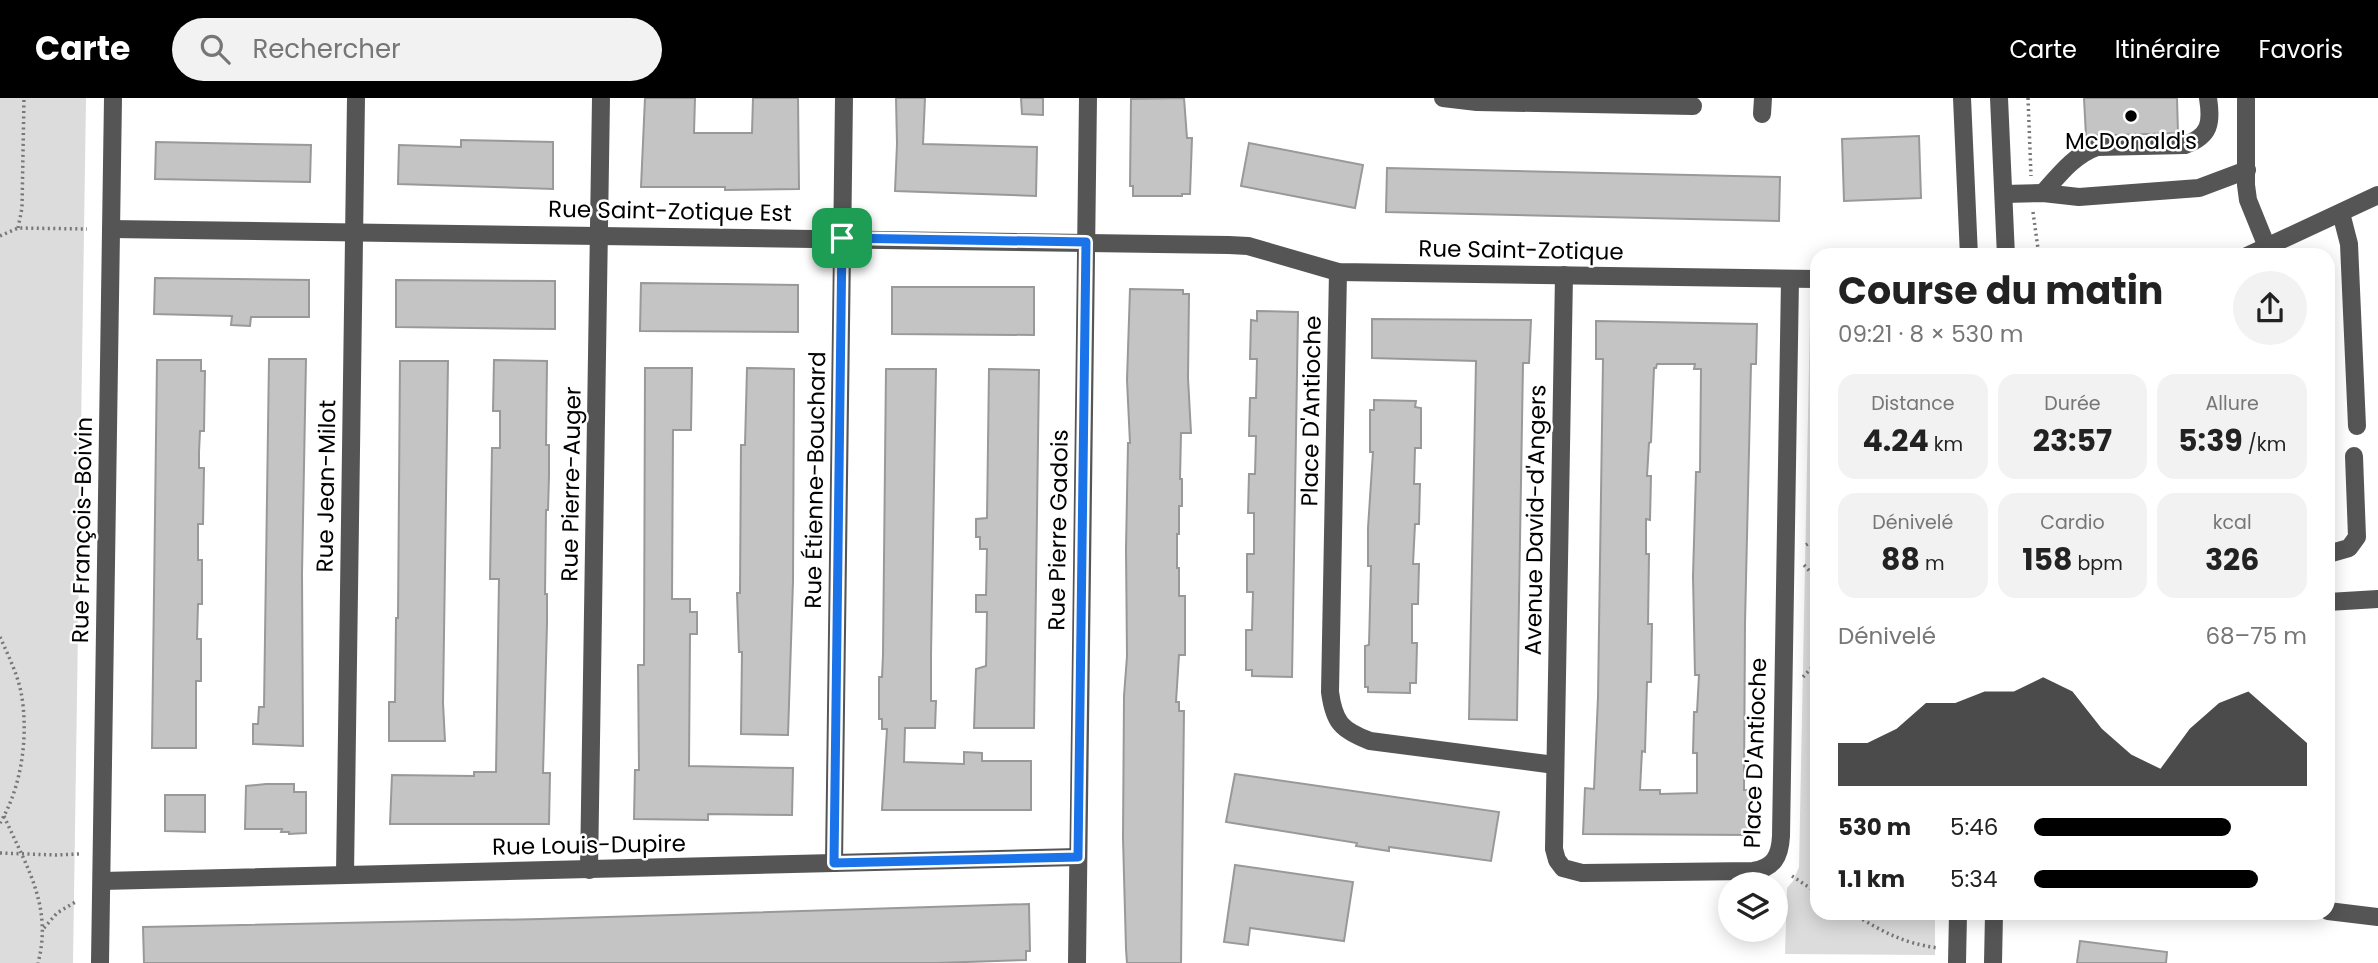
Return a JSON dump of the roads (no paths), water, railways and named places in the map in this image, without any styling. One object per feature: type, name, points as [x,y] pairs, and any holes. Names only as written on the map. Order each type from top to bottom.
[{"type":"street","name":"Rue François-Boivin","points":[[100,963],[113,98]]},
{"type":"street","name":"Rue Jean-Milot","points":[[345,874],[356,98]]},
{"type":"street","name":"Rue Pierre-Auger","points":[[589,870],[601,98]]},
{"type":"street","name":"Rue Étienne-Bouchard","points":[[834,863],[845,98]]},
{"type":"street","name":"Rue Pierre Gadois","points":[[1077,963],[1088,98]]},
{"type":"street","points":[[1443,98],[1693,106]]},
{"type":"street","points":[[1962,98],[1969,248]]},
{"type":"street","points":[[1999,98],[2006,248]]},
{"type":"street","points":[[2043,193],[2075,158],[2085,151],[2097,148],[2185,145],[2194,141],[2203,135],[2209,126],[2208,98]]},
{"type":"street","points":[[2246,98],[2246,185],[2258,248]]},
{"type":"street","points":[[2004,194],[2043,193],[2079,198],[2199,188],[2247,170]]},
{"type":"street","points":[[2267,248],[2378,195]]},
{"type":"street","points":[[2341,213],[2349,244],[2357,426]]},
{"type":"street","name":"Rue Saint-Zotique Est","points":[[111,229],[1229,244]]},
{"type":"street","name":"Rue Saint-Zotique","points":[[1229,244],[1248,246],[1338,272],[1810,279]]},
{"type":"street","name":"Place D'Antioche","points":[[1338,272],[1330,678],[1332,710],[1340,725],[1353,735],[1370,741],[1555,765],[1554,849],[1563,868],[1572,872],[1753,871],[1770,866],[1779,855],[1790,279]]},
{"type":"street","name":"Avenue David-d'Angers","points":[[1555,765],[1564,275]]},
{"type":"street","points":[[2335,552],[2349,548],[2357,537],[2354,456]]},
{"type":"street","points":[[2335,601],[2378,599]]},
{"type":"street","name":"Rue Louis-Dupire","points":[[102,881],[1078,857]]},
{"type":"street","points":[[2335,912],[2378,917]]},
{"type":"street","points":[[1957,963],[1958,920]]},
{"type":"street","points":[[1993,963],[1994,920]]},
{"type":"place","name":"McDonald's","points":[[2131,116]]}]
